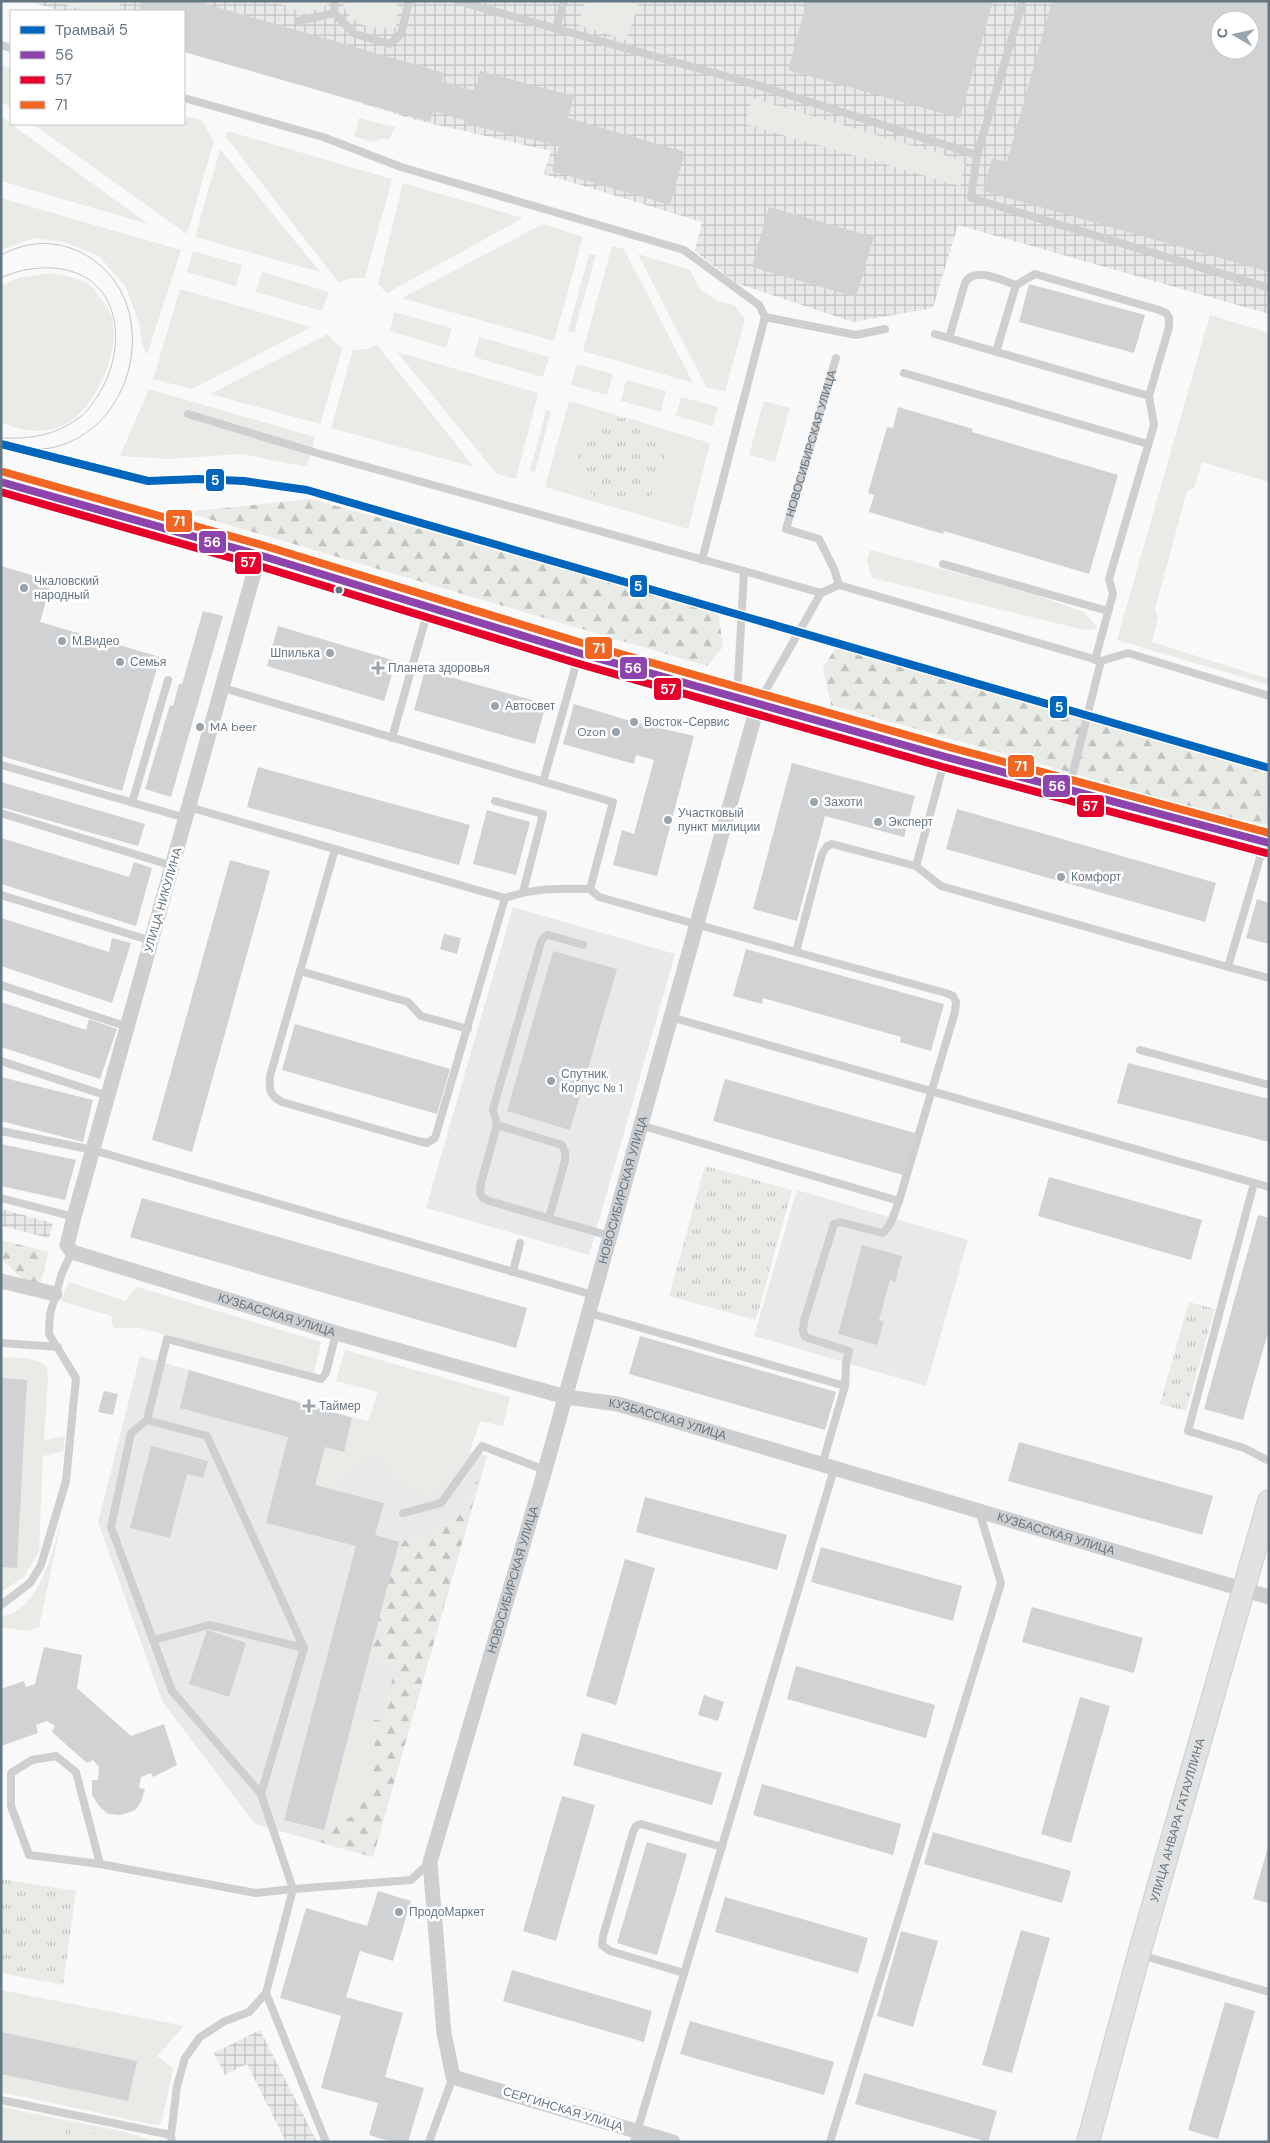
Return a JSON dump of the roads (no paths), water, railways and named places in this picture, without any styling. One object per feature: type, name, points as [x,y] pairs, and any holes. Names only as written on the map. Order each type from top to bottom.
[{"type":"main road","points":[[1,482],[259,555],[579,653],[946,757],[1267,843]]},
{"type":"main road","name":"УЛИЦА АНВАРА ГАТАУЛЛИНА","points":[[1088,2142],[1139,1954],[1269,1501]]},
{"type":"street","name":"УЛИЦА НИКУЛИНА","points":[[70,1248],[74,1217],[259,555]]},
{"type":"street","name":"НОВОСИБИРСКАЯ УЛИЦА","points":[[453,2077],[444,2033],[430,1862],[566,1397],[640,1124],[758,704]]},
{"type":"street","name":"КУЗБАССКАЯ УЛИЦА","points":[[70,1248],[91,1259],[336,1333],[566,1397],[618,1404],[1269,1597]]},
{"type":"street","points":[[1,1281],[55,1294]]},
{"type":"street","name":"СЕРГИНСКАЯ УЛИЦА","points":[[453,2077],[635,2137],[672,2142]]},
{"type":"lane","points":[[335,1],[334,13],[355,34],[390,44],[401,34],[409,1]]},
{"type":"lane","points":[[458,1],[757,86],[976,155]]},
{"type":"lane","points":[[556,29],[564,1]]},
{"type":"lane","points":[[1023,1],[976,155],[971,198],[1269,288]]},
{"type":"lane","points":[[298,21],[334,13]]},
{"type":"lane","points":[[185,98],[323,137],[401,167],[684,250],[759,305],[765,317],[702,560]]},
{"type":"lane","points":[[949,338],[968,277],[974,274],[982,275],[1016,285]]},
{"type":"lane","points":[[996,352],[1016,285],[1035,274],[1166,313],[1169,318],[1169,327],[1148,396],[1154,425],[1109,579],[1113,594],[1069,789]]},
{"type":"lane","points":[[765,317],[856,335],[885,328]]},
{"type":"lane","points":[[935,334],[1148,396]]},
{"type":"lane","name":"НОВОСИБИРСКАЯ УЛИЦА","points":[[836,358],[786,529],[819,539],[834,569],[839,585]]},
{"type":"lane","points":[[904,373],[1148,444]]},
{"type":"lane","points":[[188,414],[326,456],[821,593],[839,585],[1098,661],[1128,653],[1269,696]]},
{"type":"lane","points":[[943,564],[1108,611]]},
{"type":"lane","points":[[737,698],[744,571]]},
{"type":"lane","name":"НОВОСИБИРСКАЯ УЛИЦА","points":[[758,704],[821,593]]},
{"type":"lane","points":[[392,738],[429,607]]},
{"type":"lane","points":[[543,782],[579,653]]},
{"type":"lane","points":[[132,803],[168,680]]},
{"type":"lane","points":[[223,688],[613,802],[590,889]]},
{"type":"lane","points":[[916,866],[946,757]]},
{"type":"lane","points":[[1,765],[132,803],[188,813],[336,849],[505,898],[523,892],[550,888],[590,889],[599,897],[952,996],[956,1002],[955,1012],[899,1201],[886,1231],[882,1233],[876,1232],[840,1222],[834,1224],[826,1248],[803,1331],[806,1337],[812,1340],[849,1351],[846,1363],[845,1386],[828,1467],[722,1847],[635,2137]]},
{"type":"lane","points":[[495,801],[543,814],[523,892]]},
{"type":"lane","points":[[1,813],[173,866]]},
{"type":"lane","points":[[1228,966],[1267,843]]},
{"type":"lane","points":[[796,952],[822,854],[827,846],[832,844],[916,866],[941,886],[1269,978]]},
{"type":"lane","points":[[336,849],[270,1076],[269,1091],[274,1098],[282,1102],[427,1143],[436,1138],[505,898]]},
{"type":"lane","points":[[1,895],[152,940]]},
{"type":"lane","points":[[583,945],[548,935],[541,942],[493,1109],[497,1125],[481,1183],[480,1194],[489,1201],[610,1236]]},
{"type":"lane","points":[[300,971],[408,1002],[421,1016],[468,1029]]},
{"type":"lane","points":[[1,984],[128,1027]]},
{"type":"lane","points":[[670,1017],[932,1091],[1018,1120],[1269,1187]]},
{"type":"lane","points":[[1140,1050],[1269,1086]]},
{"type":"lane","points":[[1,1061],[108,1096]]},
{"type":"lane","points":[[640,1124],[899,1201]]},
{"type":"lane","points":[[497,1125],[562,1145],[565,1152],[565,1161],[548,1218]]},
{"type":"lane","points":[[1,1131],[93,1150],[593,1295]]},
{"type":"lane","points":[[1254,1182],[1188,1431],[1244,1448],[1269,1461]]},
{"type":"lane","points":[[1,1198],[74,1217]]},
{"type":"lane","points":[[512,1272],[520,1243]]},
{"type":"lane","points":[[1,1604],[30,1583],[41,1565],[66,1481],[76,1378],[49,1334],[50,1314],[70,1248]]},
{"type":"lane","points":[[588,1312],[845,1386]]},
{"type":"lane","points":[[1,2100],[172,2138],[177,2086],[185,2058],[200,2037],[225,2021],[249,2012],[266,1993],[293,1889],[261,1794],[172,1690],[111,1527],[131,1433],[147,1420],[167,1339],[321,1378],[326,1373],[336,1333]]},
{"type":"lane","points":[[1,1343],[58,1347]]},
{"type":"lane","points":[[147,1420],[207,1436],[304,1648],[261,1794]]},
{"type":"lane","points":[[402,1513],[441,1503],[482,1446],[545,1470]]},
{"type":"lane","points":[[830,2142],[1001,1583],[979,1511]]},
{"type":"lane","points":[[154,1640],[209,1625],[304,1648]]},
{"type":"lane","points":[[100,1864],[76,1772],[56,1756],[32,1760],[11,1773],[12,1806],[29,1855],[100,1864],[256,1893],[411,1880],[430,1862]]},
{"type":"lane","points":[[684,1973],[610,1951],[602,1945],[633,1832],[636,1826],[641,1824],[722,1847]]},
{"type":"lane","points":[[1139,1954],[1269,1992]]},
{"type":"lane","points":[[266,1993],[326,2142]]},
{"type":"lane","points":[[429,2142],[453,2077]]},
{"type":"tram line","points":[[1,255],[26,245],[35,244],[53,244],[70,248],[100,265],[120,290],[131,319],[132,351],[125,383],[109,411],[86,433],[55,447],[38,449],[10,446]]},
{"type":"tram line","points":[[1,278],[20,271],[40,268],[53,268],[76,273],[94,284],[106,298],[113,316],[116,336],[107,378],[97,397],[83,415],[68,425],[50,433],[31,437],[1,438]]},
{"type":"tram line","name":"5","points":[[1,444],[148,481],[198,479],[244,481],[307,490],[1269,768]]},
{"type":"place","name":"Чкаловский народный","points":[[24,588]]},
{"type":"place","name":"М.Видео","points":[[62,641]]},
{"type":"place","name":"Шпилька","points":[[330,653]]},
{"type":"place","name":"Семья","points":[[120,662]]},
{"type":"place","name":"Планета здоровья","points":[[378,668]]},
{"type":"place","name":"Автосвет","points":[[495,706]]},
{"type":"place","name":"Восток-Сервис","points":[[634,722]]},
{"type":"place","name":"MA beer","points":[[200,727]]},
{"type":"place","name":"Ozon","points":[[616,732]]},
{"type":"place","name":"Захоти","points":[[814,802]]},
{"type":"place","name":"Участковый пункт милиции","points":[[668,820]]},
{"type":"place","name":"Эксперт","points":[[878,822]]},
{"type":"place","name":"Комфорт","points":[[1061,877]]},
{"type":"place","name":"Спутник. Корпус № 1","points":[[551,1081]]},
{"type":"place","name":"Таймер","points":[[309,1406]]},
{"type":"place","name":"ПродоМаркет","points":[[399,1912]]}]
